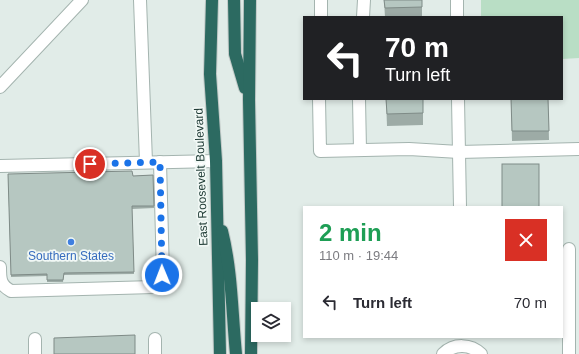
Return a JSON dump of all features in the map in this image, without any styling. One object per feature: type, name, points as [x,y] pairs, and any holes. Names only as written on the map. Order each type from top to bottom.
[{"type":"highway","name":"East Roosevelt Boulevard","points":[[212,0],[210,74],[216,161],[220,354]]},
{"type":"highway","points":[[234,0],[235,54],[249,100]]},
{"type":"highway","points":[[250,0],[249,100],[252,260],[251,354]]},
{"type":"highway","points":[[216,211],[226,246],[236,354]]},
{"type":"street","points":[[0,87],[82,0]]},
{"type":"street","points":[[140,0],[146,162]]},
{"type":"street","points":[[321,0],[322,16]]},
{"type":"street","points":[[363,16],[364,0]]},
{"type":"street","points":[[457,0],[457,16]]},
{"type":"street","points":[[319,100],[320,151],[409,149],[459,152],[579,149]]},
{"type":"street","points":[[359,100],[360,150]]},
{"type":"street","points":[[458,100],[460,206]]},
{"type":"street","points":[[0,166],[216,161]]},
{"type":"street","points":[[0,267],[0,282],[4,288],[11,291],[154,287],[160,282],[162,275],[160,162]]},
{"type":"street","points":[[569,354],[570,249]]},
{"type":"street","points":[[35,339],[35,354]]},
{"type":"street","points":[[155,339],[155,354]]},
{"type":"street","points":[[451,346],[462,346],[468,342],[481,354]]},
{"type":"green space","points":[[481,0],[579,0],[579,58],[563,59],[563,16],[481,16]]},
{"type":"building","points":[[384,0],[422,0],[422,7],[385,8]]},
{"type":"building","points":[[386,100],[423,100],[423,113],[387,114]]},
{"type":"building","points":[[511,100],[548,100],[549,131],[512,131]]},
{"type":"building","points":[[502,164],[539,164],[539,206],[502,206]]},
{"type":"building","name":"Southern States","points":[[132,171],[133,176],[153,175],[154,206],[132,206],[134,272],[64,273],[63,280],[47,280],[47,274],[11,275],[8,174]]},
{"type":"building","points":[[135,335],[135,354],[54,354],[54,338]]},
{"type":"place","name":"Southern States","points":[[71,242]]},
{"type":"route","points":[[90,164],[160,162],[162,275]]}]
